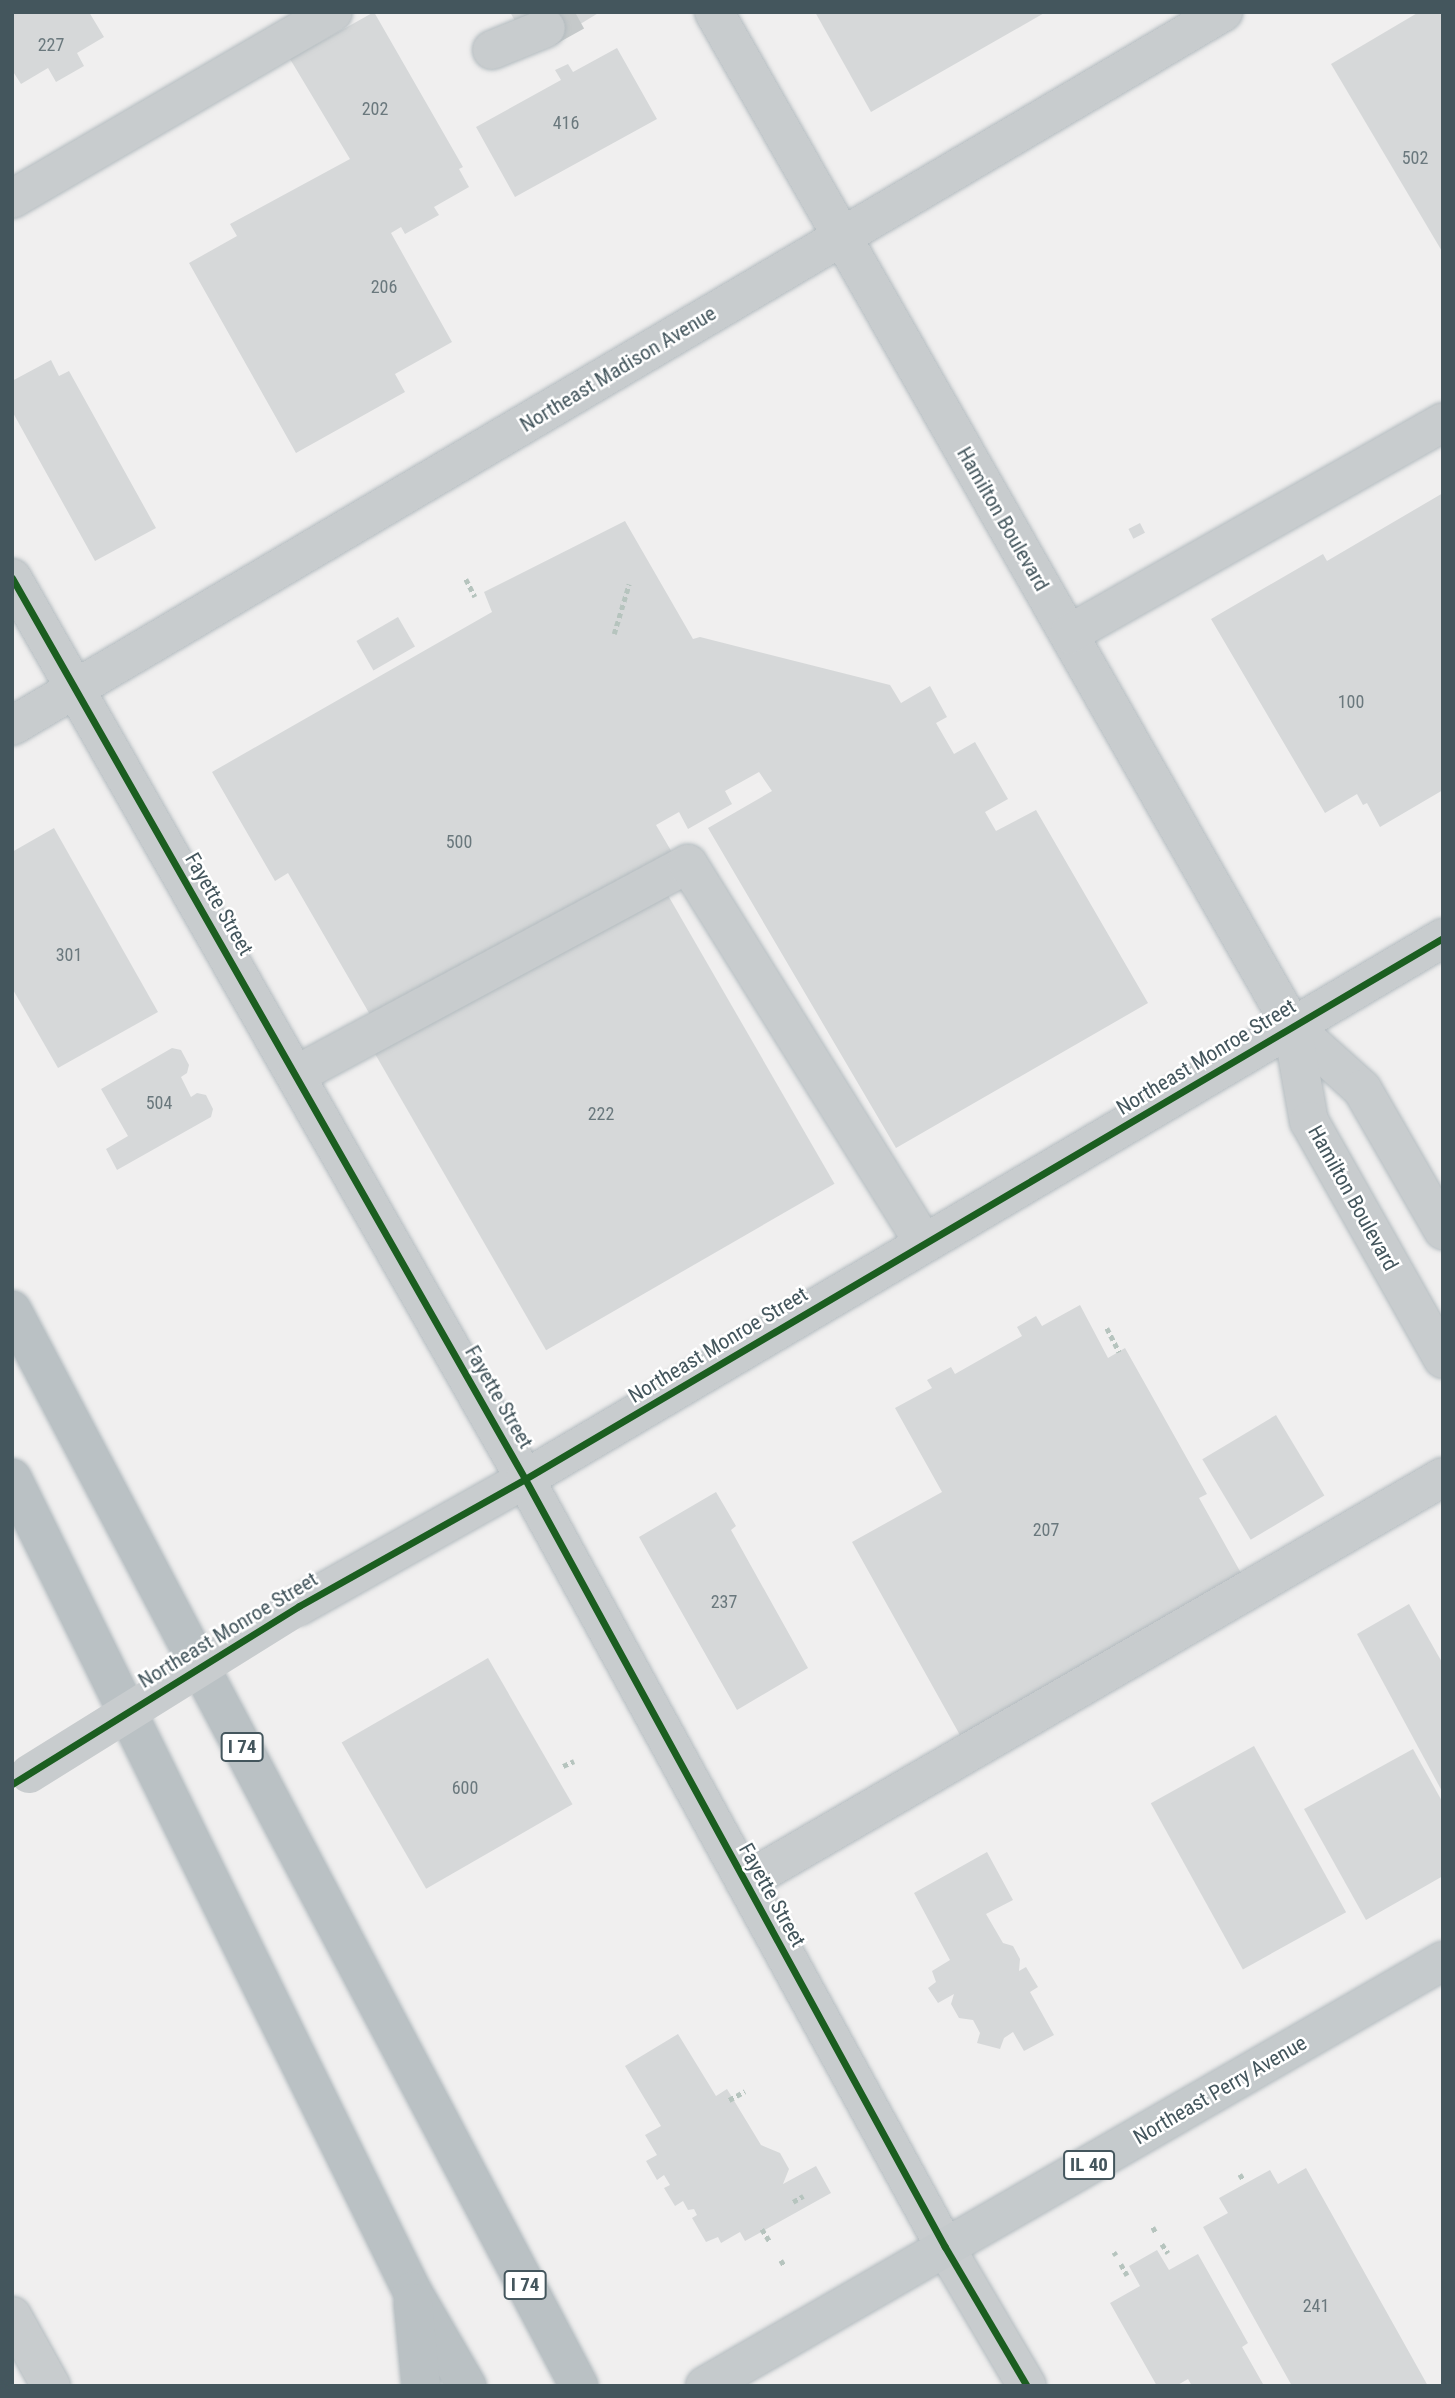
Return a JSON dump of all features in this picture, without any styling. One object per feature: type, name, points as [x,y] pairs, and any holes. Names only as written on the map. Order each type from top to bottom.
[{"type":"highway","name":"I 74","points":[[12,1310],[579,2386]]},
{"type":"highway","points":[[12,1478],[412,2291],[467,2386]]},
{"type":"highway","points":[[472,2183],[600,2386]]},
{"type":"highway","points":[[412,2291],[421,2386]]},
{"type":"main road","name":"Northeast Perry Avenue","points":[[720,2377],[1443,1961]]},
{"type":"street","points":[[12,199],[333,12]]},
{"type":"street","name":"Hamilton Boulevard","points":[[714,12],[1292,1026],[1362,1089],[1443,1230]]},
{"type":"street","name":"Northeast Madison Avenue","points":[[12,726],[77,691],[1223,12]]},
{"type":"street","points":[[492,50],[546,28]]},
{"type":"street","points":[[1069,635],[1443,422]]},
{"type":"street","name":"Fayette Street","points":[[12,579],[525,1479],[944,2247],[1027,2386]]},
{"type":"street","points":[[296,1075],[688,864],[924,1243]]},
{"type":"street","name":"Northeast Monroe Street","points":[[21,1779],[299,1606],[525,1479],[1443,937]]},
{"type":"street","name":"Hamilton Boulevard","points":[[1292,1026],[1309,1121],[1443,1359]]},
{"type":"street","points":[[745,1882],[1443,1477]]},
{"type":"street","points":[[13,2320],[51,2386]]},
{"type":"path","points":[[466,579],[475,597]]},
{"type":"path","points":[[614,634],[629,584]]},
{"type":"path","points":[[1107,1328],[1119,1352]]},
{"type":"path","points":[[563,1766],[573,1760]]},
{"type":"path","points":[[729,2100],[745,2091]]},
{"type":"path","points":[[1240,2174],[1244,2181]]},
{"type":"path","points":[[793,2202],[803,2196]]},
{"type":"path","points":[[1153,2227],[1156,2233]]},
{"type":"path","points":[[762,2230],[770,2242]]},
{"type":"path","points":[[1162,2244],[1168,2253]]},
{"type":"path","points":[[781,2260],[785,2267]]},
{"type":"path","points":[[1121,2264],[1127,2276]]},
{"type":"building","points":[[12,12],[89,12],[104,37],[77,53],[84,66],[56,82],[48,68],[21,84],[12,70]]},
{"type":"building","points":[[374,12],[463,167],[459,169],[469,187],[434,207],[439,215],[405,234],[401,227],[391,233],[452,342],[395,374],[405,392],[296,453],[189,263],[237,236],[230,224],[350,159],[290,59]]},
{"type":"building","points":[[510,12],[600,12],[559,37],[519,28]]},
{"type":"building","points":[[815,12],[1046,12],[871,112]]},
{"type":"building","points":[[1419,12],[1443,12],[1443,253],[1331,64]]},
{"type":"building","points":[[617,48],[657,119],[515,197],[476,127],[561,80],[555,70],[568,64],[573,72]]},
{"type":"building","points":[[51,360],[59,376],[69,371],[156,528],[95,561],[12,411],[12,381]]},
{"type":"building","points":[[1443,493],[1443,790],[1380,827],[1367,803],[1363,805],[1357,794],[1325,813],[1211,619],[1323,554],[1327,561]]},
{"type":"building","points":[[625,521],[693,639],[700,637],[890,685],[901,703],[930,686],[947,717],[936,723],[954,754],[975,742],[1008,799],[985,812],[996,831],[1036,810],[1148,1003],[896,1148],[708,828],[772,791],[759,772],[725,791],[732,804],[688,829],[679,812],[656,825],[673,854],[376,1025],[288,873],[275,881],[212,772],[492,612],[484,592]]},
{"type":"building","points":[[1140,523],[1145,533],[1133,539],[1128,529]]},
{"type":"building","points":[[398,617],[415,646],[373,670],[356,641]]},
{"type":"building","points":[[54,828],[158,1012],[58,1068],[12,988],[12,852]]},
{"type":"building","points":[[658,878],[835,1184],[546,1350],[370,1044]]},
{"type":"building","points":[[172,1048],[181,1050],[189,1065],[187,1073],[181,1077],[191,1097],[197,1093],[206,1095],[213,1109],[211,1117],[117,1170],[106,1149],[128,1136],[101,1089]]},
{"type":"building","points":[[1080,1305],[1108,1358],[1125,1348],[1207,1494],[1199,1498],[1241,1573],[961,1737],[852,1542],[942,1492],[895,1408],[932,1388],[927,1380],[951,1367],[955,1374],[1022,1336],[1017,1327],[1036,1316],[1042,1326]]},
{"type":"building","points":[[1276,1415],[1324,1496],[1251,1540],[1202,1459]]},
{"type":"building","points":[[716,1492],[736,1526],[731,1530],[808,1668],[737,1710],[639,1537]]},
{"type":"building","points":[[1409,1604],[1443,1664],[1443,1793],[1357,1634]]},
{"type":"building","points":[[488,1658],[572,1804],[426,1889],[342,1743]]},
{"type":"building","points":[[1254,1746],[1346,1912],[1243,1969],[1151,1803]]},
{"type":"building","points":[[1413,1749],[1443,1803],[1443,1876],[1366,1920],[1304,1809]]},
{"type":"building","points":[[987,1852],[1013,1900],[986,1914],[1003,1943],[1013,1946],[1020,1959],[1019,1971],[1026,1967],[1038,1987],[1030,1992],[1054,2035],[1024,2051],[1013,2032],[1004,2038],[1000,2049],[977,2043],[980,2033],[973,2020],[959,2018],[951,2004],[954,1994],[938,2003],[928,1988],[936,1982],[932,1971],[950,1960],[914,1893]]},
{"type":"building","points":[[678,2034],[716,2096],[727,2089],[761,2145],[780,2153],[789,2169],[783,2184],[816,2166],[831,2193],[745,2241],[740,2232],[721,2243],[718,2237],[706,2242],[692,2218],[697,2215],[694,2209],[688,2210],[683,2201],[675,2206],[664,2188],[670,2185],[664,2175],[657,2180],[646,2161],[657,2155],[645,2135],[661,2126],[625,2066]]},
{"type":"building","points":[[1306,2168],[1428,2386],[1292,2386],[1203,2227],[1228,2213],[1219,2198],[1270,2170],[1278,2184]]},
{"type":"building","points":[[1157,2250],[1169,2270],[1198,2254],[1248,2343],[1242,2347],[1263,2384],[1192,2386],[1188,2379],[1176,2386],[1157,2386],[1110,2303],[1140,2286],[1129,2266]]},
{"type":"tunnel","points":[[546,28],[575,12]]},
{"type":"cycle path","points":[[12,578],[525,1479],[945,2247],[1027,2386]]},
{"type":"cycle path","points":[[12,1784],[299,1606],[525,1479],[1443,938]]}]
